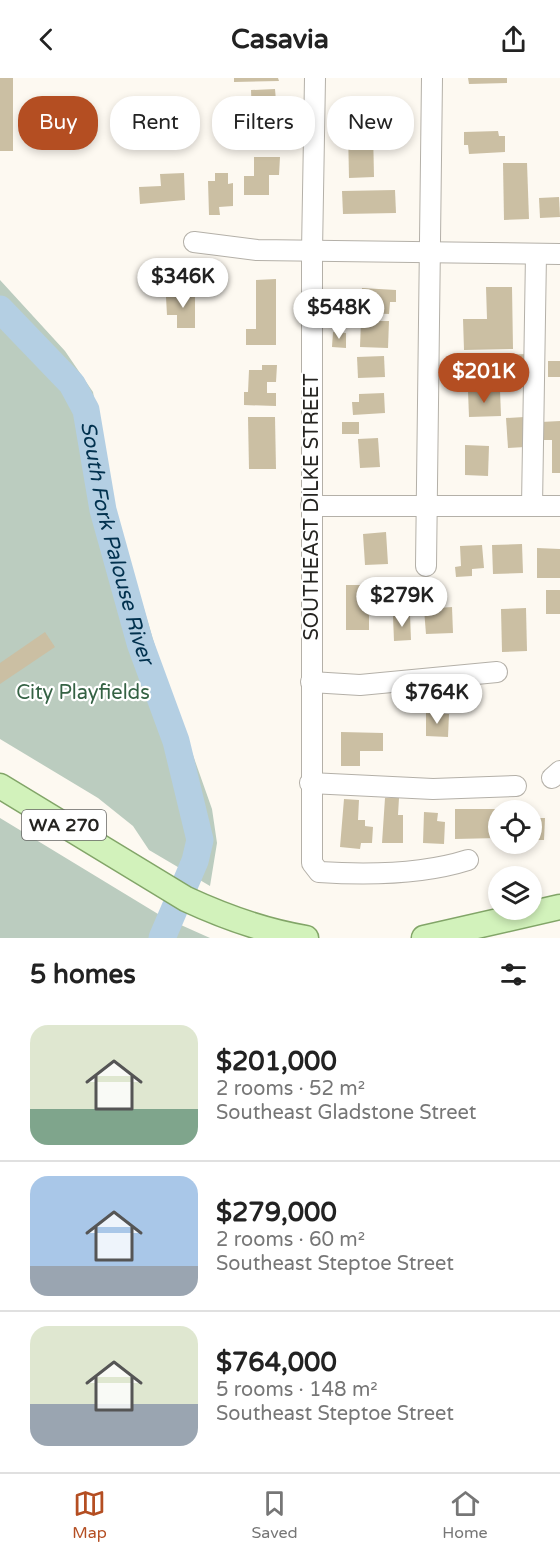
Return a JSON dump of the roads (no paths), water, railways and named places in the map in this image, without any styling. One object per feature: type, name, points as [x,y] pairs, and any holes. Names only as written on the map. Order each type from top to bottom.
[{"type":"main road","name":"WA 270","points":[[0,786],[186,900],[257,928],[306,938]]},
{"type":"main road","points":[[424,938],[483,932],[560,907]]},
{"type":"street","name":"SOUTHEAST DILKE STREET","points":[[315,78],[311,506],[312,863],[319,872],[350,873],[428,869],[468,860]]},
{"type":"street","points":[[426,566],[432,253],[432,78]]},
{"type":"street","points":[[194,242],[257,250],[560,254]]},
{"type":"street","points":[[532,506],[536,254]]},
{"type":"street","points":[[311,506],[560,506]]},
{"type":"street","points":[[311,682],[360,685],[497,672]]},
{"type":"street","points":[[310,783],[433,789],[516,786]]},
{"type":"waterway","name":"South Fork Palouse River","points":[[0,309],[72,384],[86,410],[103,510],[140,643],[176,741],[200,840],[195,861],[162,938]]},
{"type":"park label","name":"City Playfields","points":[[83,692]]}]
